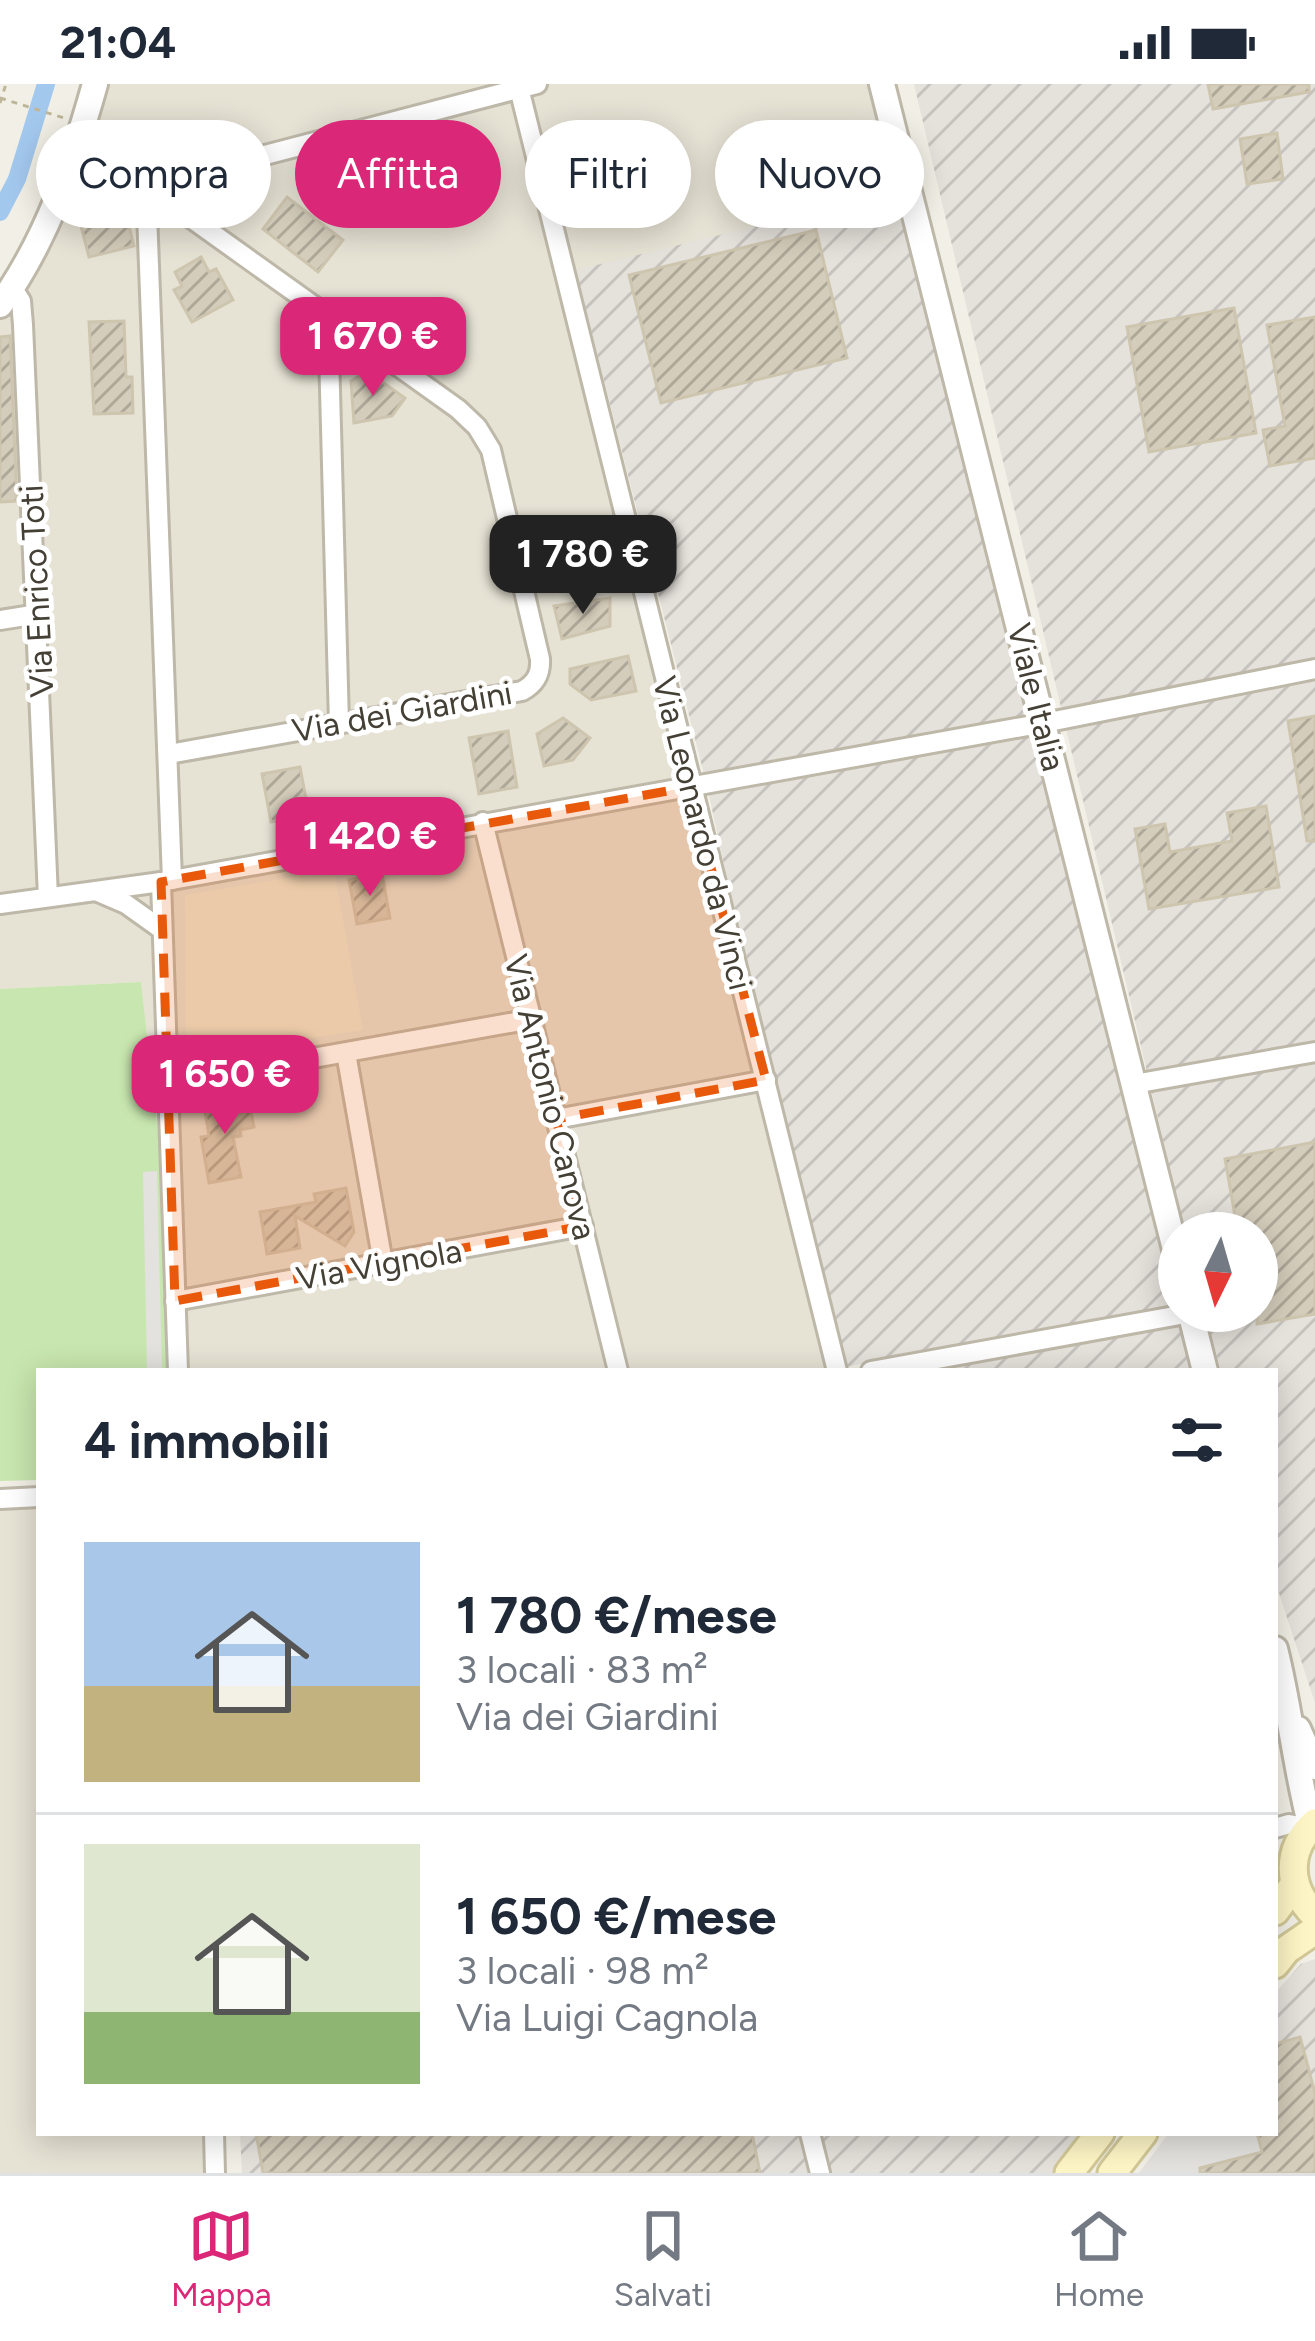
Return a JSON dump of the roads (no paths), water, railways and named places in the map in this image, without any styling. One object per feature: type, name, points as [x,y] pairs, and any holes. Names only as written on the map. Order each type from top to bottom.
[{"type":"main road","points":[[1278,1900],[1287,1868],[1312,1826]]},
{"type":"main road","points":[[1287,1868],[1301,1900],[1315,1915]]},
{"type":"main road","points":[[1278,1960],[1315,1930]]},
{"type":"main road","points":[[1069,2173],[1098,2136]]},
{"type":"main road","points":[[1112,2173],[1141,2136]]},
{"type":"street","points":[[85,120],[95,84]]},
{"type":"street","name":"Viale Italia","points":[[885,84],[1166,1212]]},
{"type":"street","points":[[271,153],[525,86]]},
{"type":"street","name":"Via Leonardo da Vinci","points":[[525,86],[690,787],[836,1368]]},
{"type":"street","points":[[6,296],[45,228]]},
{"type":"street","points":[[148,228],[169,754],[167,881],[161,928],[178,1368]]},
{"type":"street","name":"Via dei Giardini","points":[[169,754],[521,691],[532,686],[540,667],[491,450],[484,438],[458,409],[205,228]]},
{"type":"street","name":"Via Enrico Toti","points":[[6,296],[21,301],[48,897]]},
{"type":"street","points":[[328,316],[339,724]]},
{"type":"street","points":[[0,620],[38,614]]},
{"type":"street","points":[[0,904],[167,881],[1044,723],[1315,669]]},
{"type":"street","name":"Via Antonio Canova","points":[[483,822],[617,1368]]},
{"type":"street","points":[[95,891],[126,904],[161,928]]},
{"type":"street","points":[[166,1084],[532,1019]]},
{"type":"street","points":[[1134,1084],[1315,1052]]},
{"type":"street","points":[[346,1053],[383,1263]]},
{"type":"street","points":[[556,1119],[766,1080]]},
{"type":"street","name":"Via Vignola","points":[[176,1301],[583,1226]]},
{"type":"street","points":[[887,1368],[1158,1318]]},
{"type":"street","points":[[1196,1332],[1204,1368]]},
{"type":"street","points":[[0,1499],[36,1497]]},
{"type":"street","points":[[1278,1660],[1292,1716],[1315,1767]]},
{"type":"street","points":[[1278,1827],[1312,1826],[1295,1762],[1292,1716]]},
{"type":"street","points":[[214,2136],[215,2173]]},
{"type":"street","points":[[811,2136],[820,2173]]},
{"type":"waterway","points":[[0,212],[17,179],[46,84]]}]
